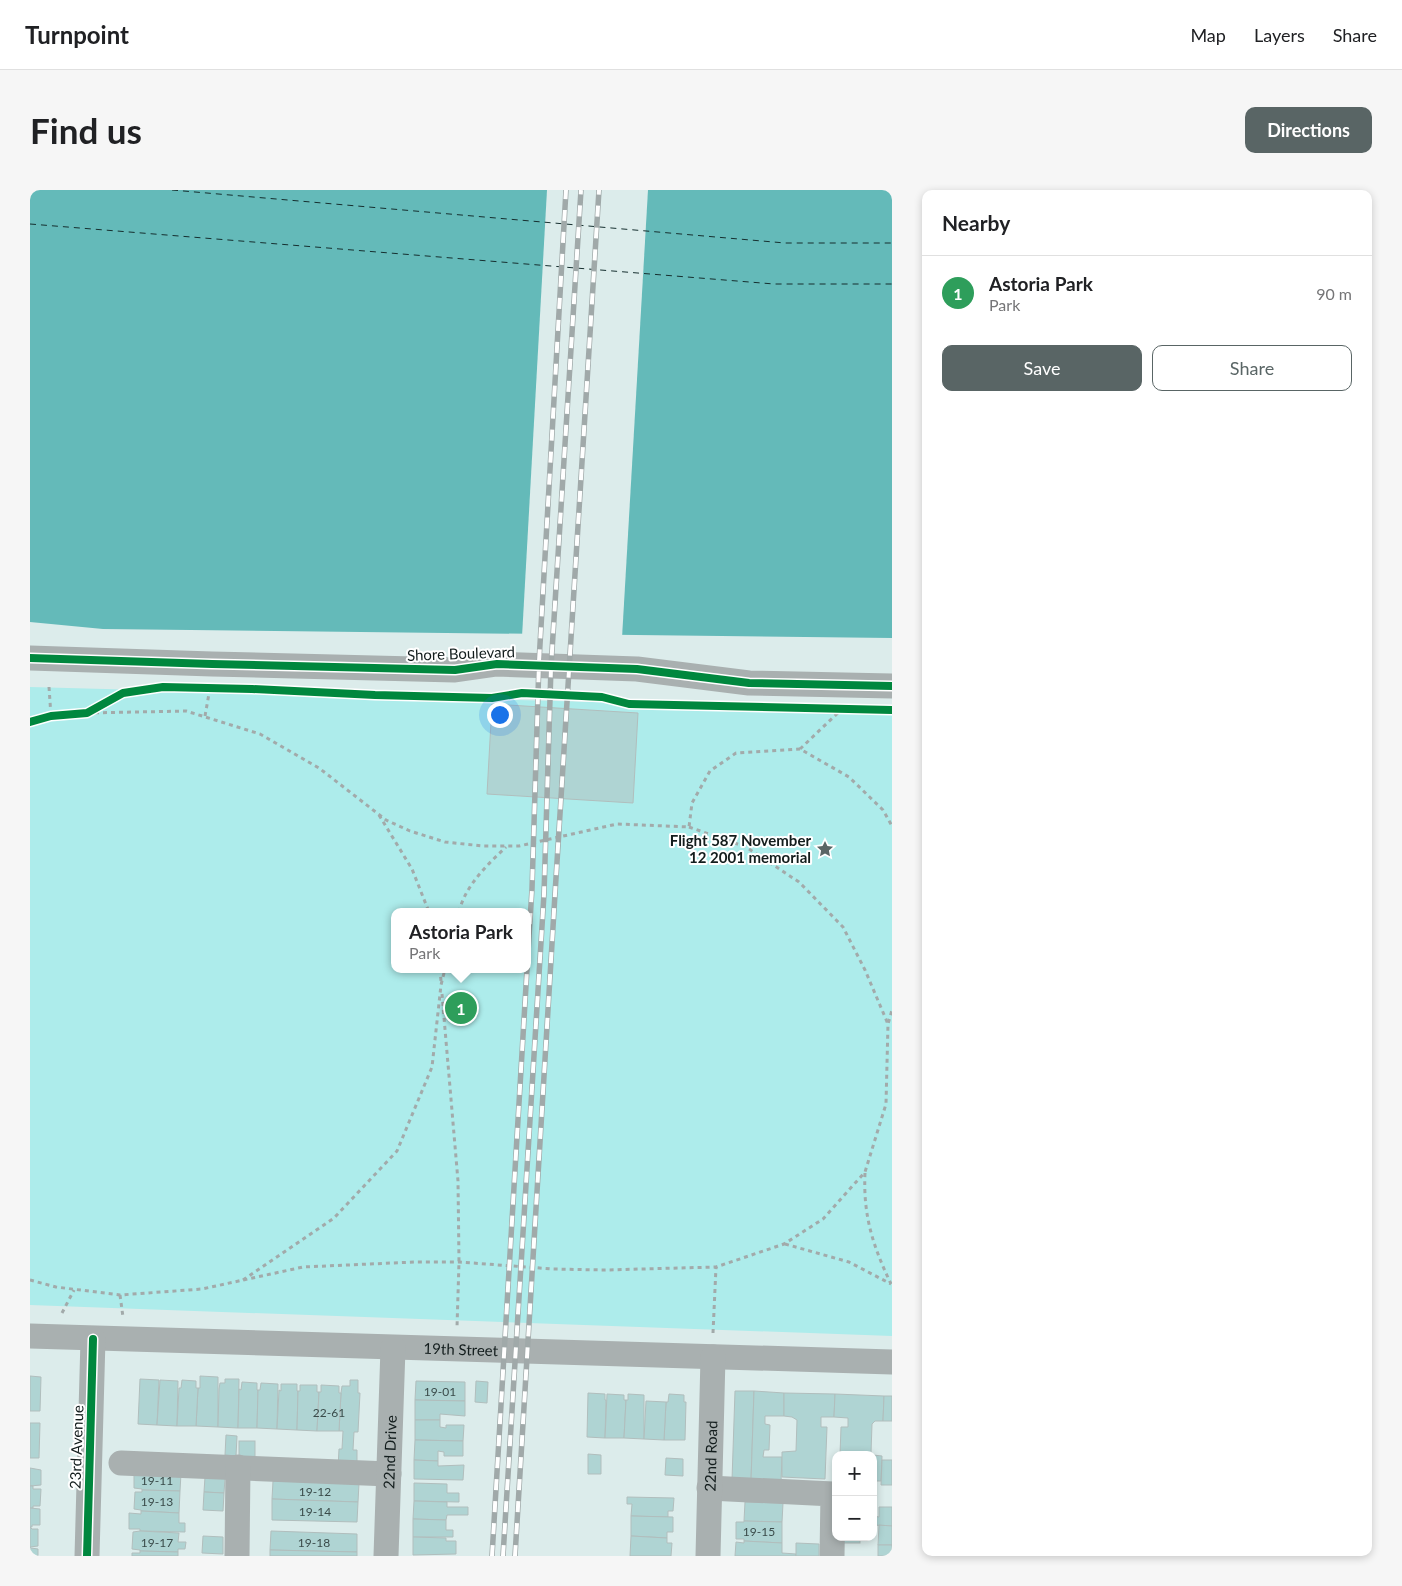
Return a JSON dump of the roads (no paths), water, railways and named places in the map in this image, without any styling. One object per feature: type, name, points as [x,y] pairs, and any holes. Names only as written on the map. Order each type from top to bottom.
[{"type":"street","name":"Shore Boulevard","points":[[30,658],[445,669],[497,664],[637,669],[749,683],[892,686]]},
{"type":"street","name":"19th Street","points":[[30,1336],[393,1348],[713,1346],[892,1362]]},
{"type":"street","name":"23rd Avenue","points":[[87,1556],[93,1339]]},
{"type":"street","name":"22nd Road","points":[[708,1556],[713,1346]]},
{"type":"street","name":"22nd Drive","points":[[386,1556],[393,1348]]},
{"type":"street","points":[[121,1462],[389,1474]]},
{"type":"street","points":[[237,1556],[238,1468]]},
{"type":"street","points":[[709,1488],[834,1494],[832,1556]]},
{"type":"railway","points":[[531,908],[539,662],[566,190]]},
{"type":"railway","points":[[503,1556],[544,894],[551,667],[581,190]]},
{"type":"railway","points":[[515,1556],[599,190]]},
{"type":"railway","points":[[492,1556],[527,973]]},
{"type":"place","name":"Flight 587 November 12 2001 memorial","points":[[825,849]]},
{"type":"place","name":"Astoria Park","points":[[461,1008]]}]
